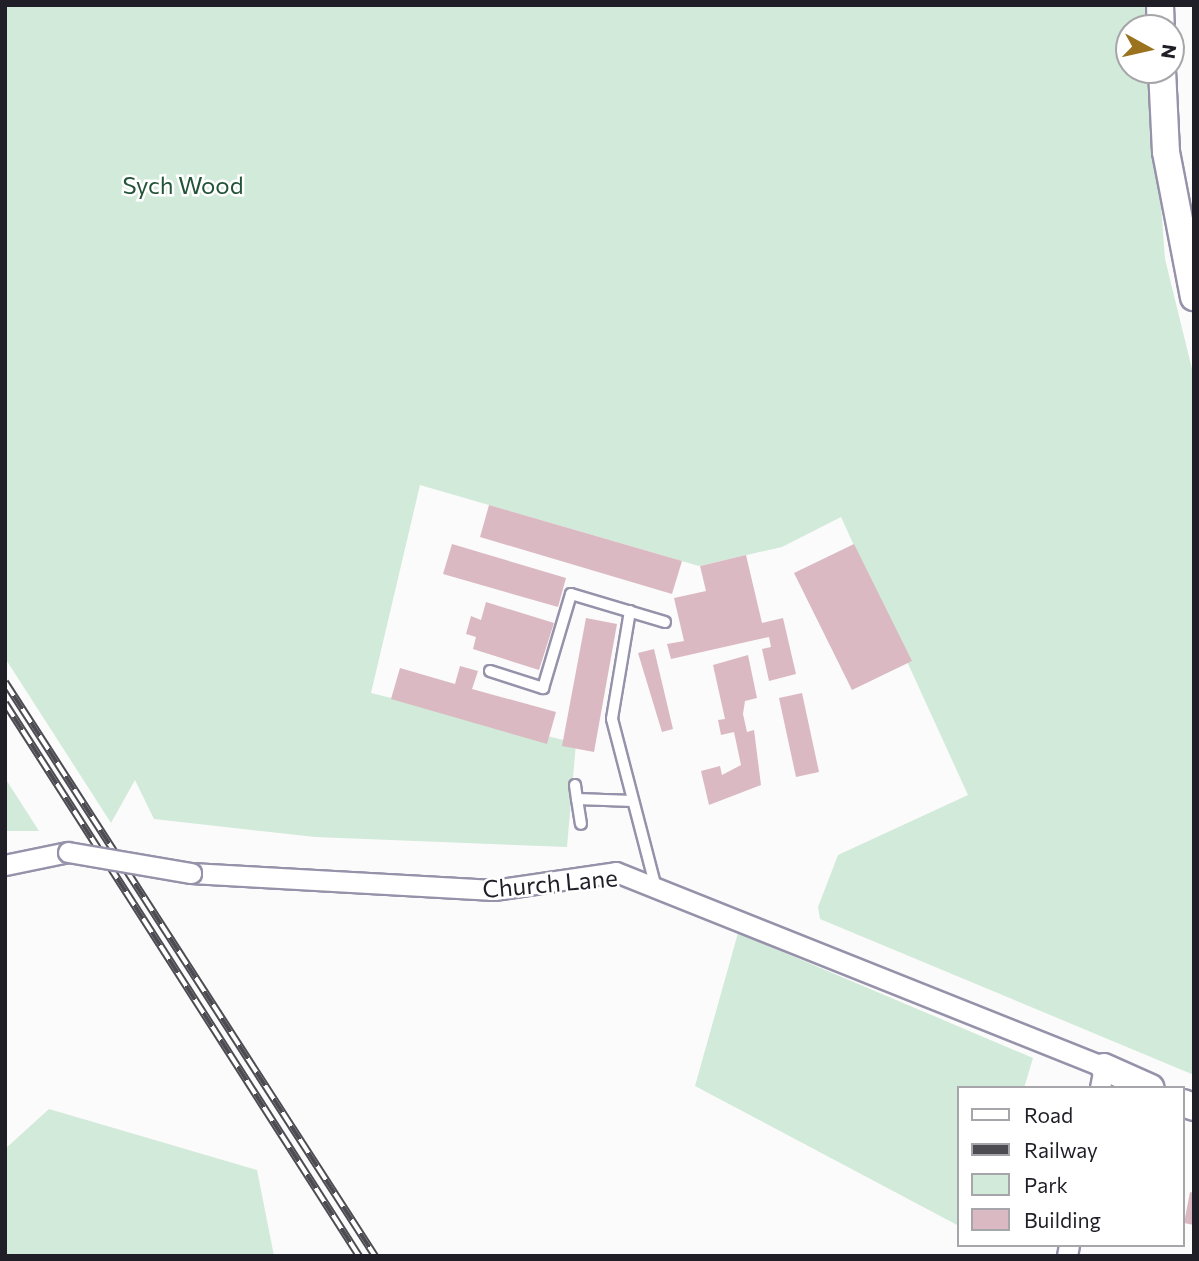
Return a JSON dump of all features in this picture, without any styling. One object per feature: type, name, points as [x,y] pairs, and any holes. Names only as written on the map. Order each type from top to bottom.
[{"type":"street","points":[[1163,84],[1166,152],[1194,297]]},
{"type":"street","name":"Church Lane","points":[[5,865],[68,852],[191,873],[269,873],[419,890],[494,890],[617,872],[655,884],[1102,1077],[1142,1086]]},
{"type":"lane","points":[[490,671],[543,688],[571,594],[665,622]]},
{"type":"lane","points":[[630,611],[612,719],[655,884]]},
{"type":"lane","points":[[575,785],[581,824]]},
{"type":"lane","points":[[577,799],[633,801]]},
{"type":"green space","name":"Sych Wood","points":[[5,5],[1148,5],[1148,14],[1115,14],[1115,84],[1152,84],[1165,259],[1194,377],[1194,1075],[820,919],[818,907],[838,855],[968,795],[841,517],[782,547],[699,566],[420,485],[371,693],[576,743],[567,847],[315,837],[154,819],[135,780],[111,823],[5,658]]},
{"type":"green space","points":[[5,778],[39,831],[5,831]]},
{"type":"green space","points":[[738,933],[1033,1058],[1025,1086],[958,1086],[958,1225],[695,1086]]},
{"type":"green space","points":[[49,1109],[257,1170],[274,1256],[5,1256],[5,1149]]},
{"type":"building","points":[[489,505],[682,561],[672,594],[480,537]]},
{"type":"building","points":[[452,544],[566,578],[558,607],[443,574]]},
{"type":"building","points":[[854,544],[912,661],[852,690],[794,573]]},
{"type":"building","points":[[746,555],[762,623],[783,618],[796,674],[769,681],[762,649],[771,647],[769,637],[671,659],[667,644],[684,641],[674,598],[706,591],[700,566]]},
{"type":"building","points":[[486,602],[554,623],[539,670],[473,649],[476,637],[466,634],[471,616],[481,620]]},
{"type":"building","points":[[586,618],[617,624],[594,752],[562,746]]},
{"type":"building","points":[[654,649],[673,729],[662,732],[638,653]]},
{"type":"building","points":[[748,655],[757,698],[745,701],[743,714],[747,732],[754,730],[761,785],[709,805],[701,771],[720,766],[722,775],[741,765],[734,732],[721,735],[718,720],[725,719],[713,665]]},
{"type":"building","points":[[460,666],[478,671],[472,689],[556,712],[547,744],[391,699],[400,668],[455,684]]},
{"type":"building","points":[[802,693],[819,772],[796,777],[779,698]]},
{"type":"building","points":[[1190,1192],[1194,1193],[1194,1225],[1185,1223]]},
{"type":"railway","points":[[5,682],[375,1256]]},
{"type":"railway","points":[[5,703],[359,1256]]}]
